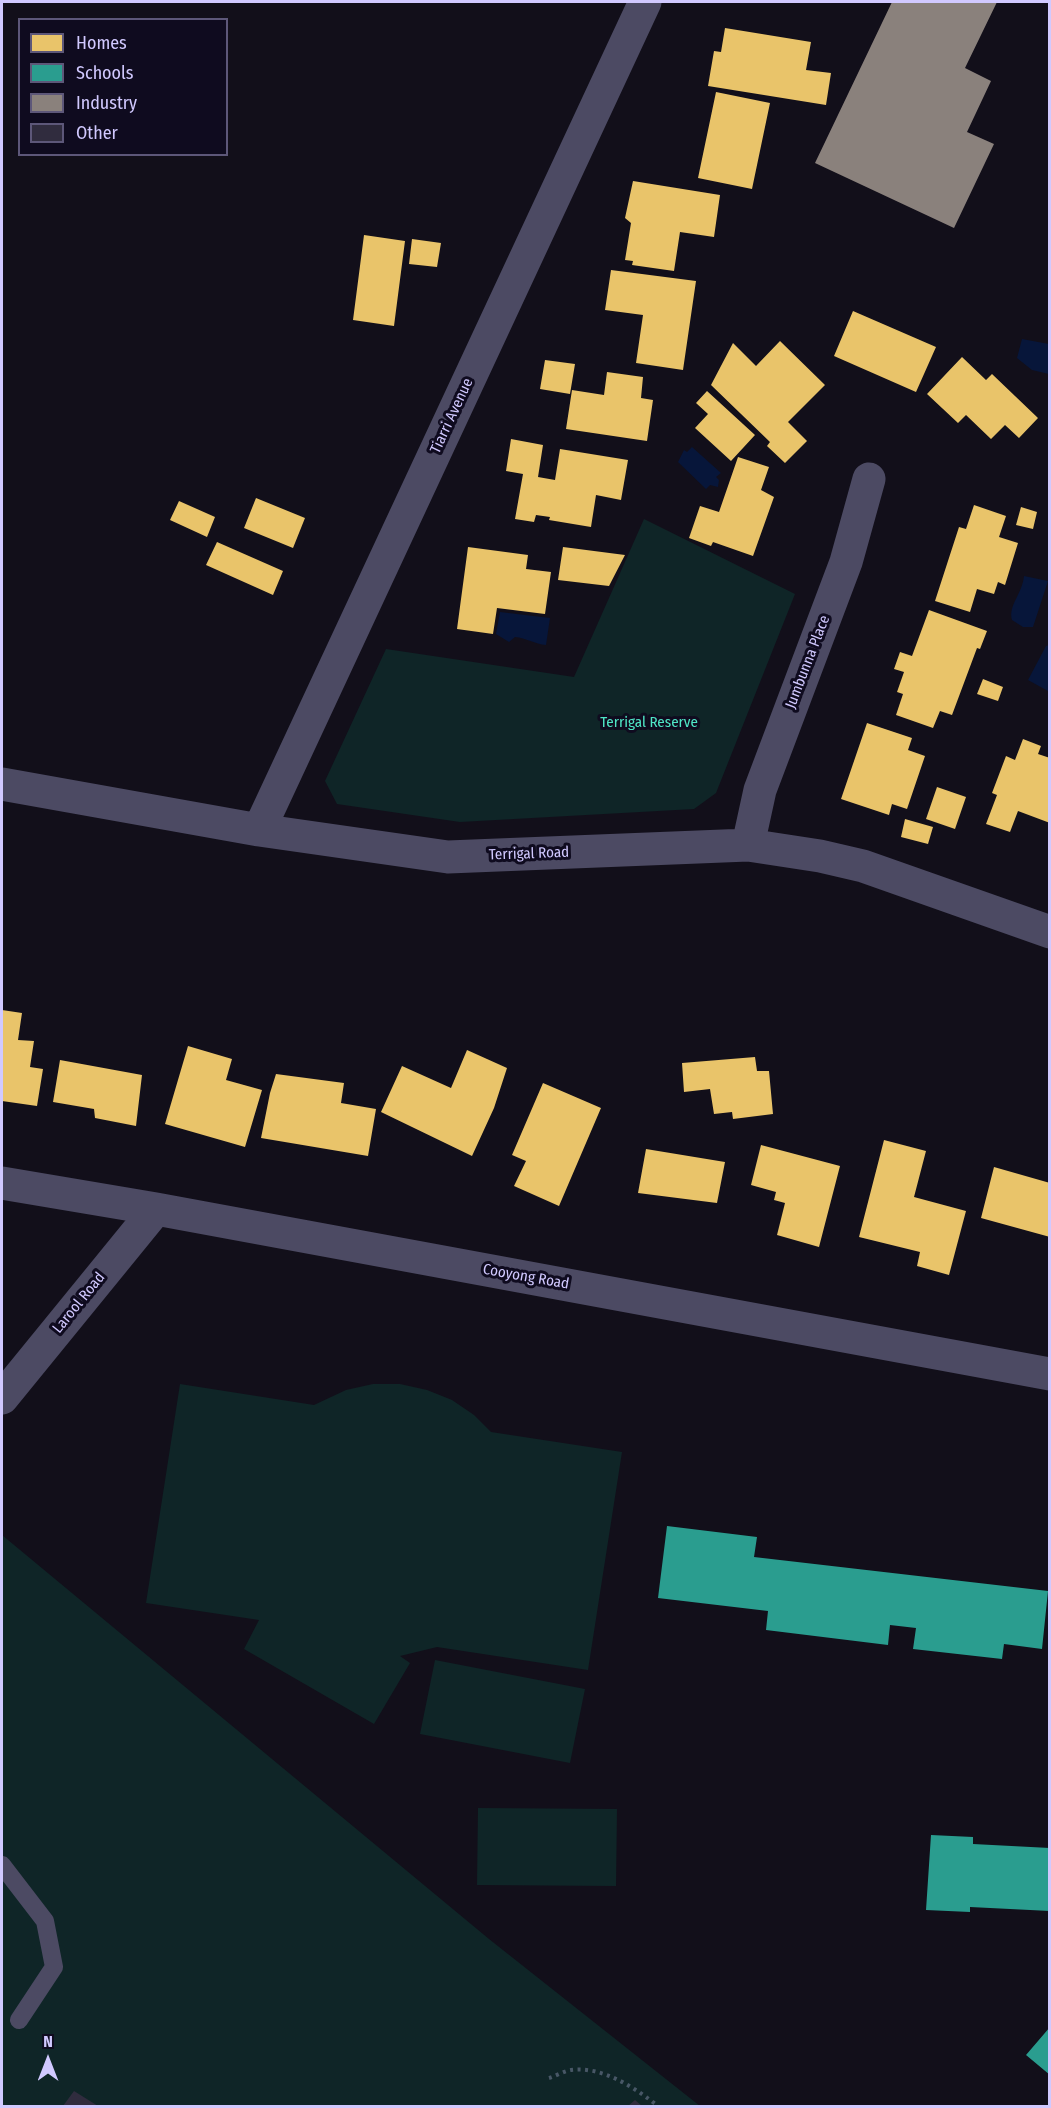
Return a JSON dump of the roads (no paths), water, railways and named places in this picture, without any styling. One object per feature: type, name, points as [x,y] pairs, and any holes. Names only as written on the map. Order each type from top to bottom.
[{"type":"street","name":"Tiarri Avenue","points":[[259,830],[645,2]]},
{"type":"street","name":"Jumbunna Place","points":[[748,845],[760,790],[846,562],[869,478]]},
{"type":"street","name":"Terrigal Road","points":[[2,784],[259,830],[448,857],[748,845],[820,856],[862,866],[1050,932]]},
{"type":"street","name":"Cooyong Road","points":[[2,1183],[156,1209],[1050,1374]]},
{"type":"street","name":"Larool Road","points":[[2,1398],[156,1209]]},
{"type":"lane","points":[[2,1865],[45,1921],[54,1967],[19,2020]]},
{"type":"water","points":[[1022,339],[1049,344],[1049,374],[1032,370],[1017,358]]},
{"type":"water","points":[[692,447],[721,473],[716,477],[719,480],[718,487],[710,485],[706,489],[678,462],[684,450],[687,452]]},
{"type":"water","points":[[1024,576],[1048,581],[1033,627],[1023,627],[1012,620],[1011,615]]},
{"type":"water","points":[[500,612],[550,618],[546,645],[515,637],[509,642],[496,634]]},
{"type":"water","points":[[1049,645],[1050,685],[1048,691],[1028,680],[1046,646]]},
{"type":"park label","name":"Terrigal Reserve","points":[[649,723]]}]
